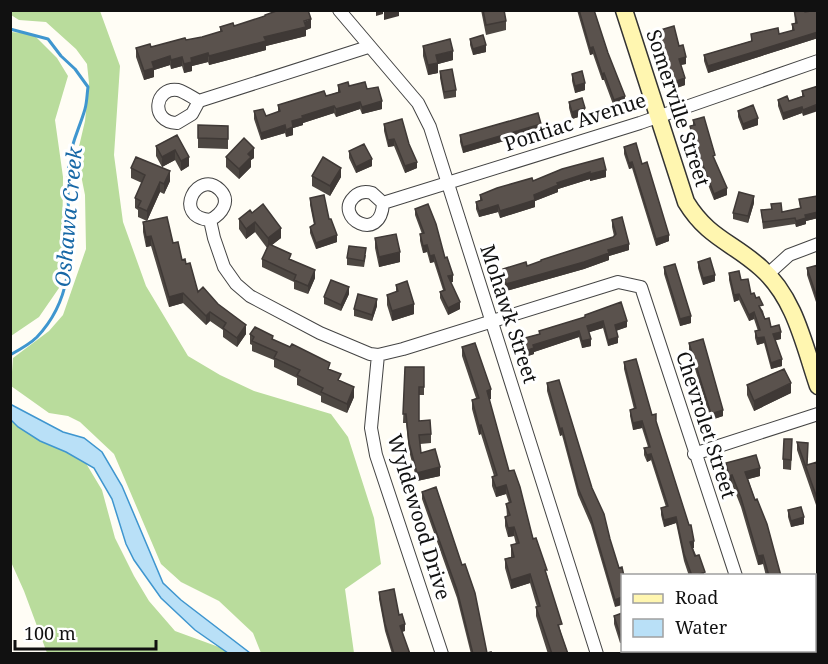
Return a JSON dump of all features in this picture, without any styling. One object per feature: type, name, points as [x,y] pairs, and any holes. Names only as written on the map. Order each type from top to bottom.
[{"type":"street","name":"Mohawk Street","points":[[339,10],[368,47],[418,103],[430,127],[597,654]]},
{"type":"street","name":"Somerville Street","points":[[624,10],[682,191],[695,217],[708,231],[750,258],[768,274],[782,293],[792,310],[818,386]]},
{"type":"street","points":[[199,101],[368,47]]},
{"type":"street","name":"Pontiac Avenue","points":[[383,203],[658,117],[818,62]]},
{"type":"street","points":[[210,220],[224,267],[236,284],[250,296],[320,333],[361,351],[378,355],[491,322]]},
{"type":"street","points":[[768,274],[789,255],[818,244]]},
{"type":"street","name":"Chevrolet Street","points":[[491,322],[618,282],[640,287],[735,574]]},
{"type":"street","name":"Wyldewood Drive","points":[[378,355],[371,428],[376,455],[442,654]]},
{"type":"street","points":[[694,454],[818,414]]},
{"type":"green space","points":[[11,10],[100,11],[120,66],[114,155],[123,222],[146,286],[188,356],[254,391],[331,414],[348,437],[374,518],[381,564],[345,589],[354,653],[261,653],[253,633],[219,601],[181,582],[161,564],[114,454],[80,422],[68,416],[49,413],[11,386],[13,358],[49,331],[63,315],[86,249],[85,195],[77,155],[85,121],[89,83],[87,64],[76,49],[46,22],[19,20],[11,15]]},
{"type":"green space","points":[[11,32],[33,34],[57,58],[68,76],[55,120],[63,177],[62,262],[59,288],[39,317],[11,336]]},
{"type":"green space","points":[[10,412],[84,460],[102,490],[115,538],[134,576],[149,601],[175,631],[231,653],[47,653],[11,562]]},
{"type":"water","points":[[10,404],[63,432],[84,438],[102,452],[122,486],[163,583],[181,600],[250,653],[228,653],[195,630],[161,598],[134,560],[126,544],[112,499],[94,468],[40,441],[18,427],[11,420]]},
{"type":"building","points":[[279,10],[308,10],[311,19],[304,21],[306,27],[264,37],[266,41],[209,56],[208,53],[191,58],[192,62],[184,64],[182,57],[171,60],[170,56],[152,62],[154,68],[144,71],[136,48],[150,44],[151,47],[185,38],[186,40],[202,37],[222,31],[220,27],[233,23],[234,26]]},
{"type":"building","points":[[483,10],[504,10],[506,21],[486,25]]},
{"type":"building","points":[[579,10],[594,10],[625,96],[614,100],[593,47],[590,48]]},
{"type":"building","points":[[794,10],[805,12],[818,10],[818,32],[708,66],[704,55],[752,41],[751,34],[778,28],[779,34],[794,30],[792,24],[797,23]]},
{"type":"building","points":[[674,26],[679,46],[683,45],[686,57],[679,59],[685,78],[674,82],[657,31]]},
{"type":"building","points":[[483,35],[486,45],[473,49],[470,39]]},
{"type":"building","points":[[450,39],[453,51],[436,55],[438,63],[428,65],[423,46]]},
{"type":"building","points":[[452,69],[456,90],[444,92],[440,71]]},
{"type":"building","points":[[582,71],[585,83],[575,86],[572,74]]},
{"type":"building","points":[[348,82],[349,86],[365,82],[367,89],[378,87],[382,101],[362,107],[360,102],[336,109],[334,106],[292,121],[293,127],[286,130],[285,125],[261,133],[254,111],[263,109],[266,116],[280,111],[278,105],[324,91],[326,96],[340,92],[338,85]]},
{"type":"building","points":[[818,86],[818,104],[803,110],[802,107],[783,113],[778,100],[787,96],[789,101],[804,96],[802,91]]},
{"type":"building","points":[[582,98],[585,108],[572,112],[569,102]]},
{"type":"building","points":[[753,105],[758,118],[743,124],[738,111]]},
{"type":"building","points":[[538,113],[541,124],[463,147],[460,135]]},
{"type":"building","points":[[704,117],[715,155],[713,156],[727,188],[714,194],[690,126],[695,125],[693,120]]},
{"type":"building","points":[[402,119],[417,162],[405,166],[394,139],[388,140],[384,124]]},
{"type":"building","points":[[198,125],[228,126],[228,139],[198,138]]},
{"type":"building","points":[[177,135],[189,157],[181,161],[175,150],[162,157],[156,146]]},
{"type":"building","points":[[244,138],[254,148],[248,154],[251,157],[239,169],[226,157]]},
{"type":"building","points":[[636,143],[642,164],[647,162],[669,235],[656,239],[632,162],[629,163],[624,147]]},
{"type":"building","points":[[364,144],[372,159],[356,167],[349,151]]},
{"type":"building","points":[[136,157],[170,171],[164,184],[160,182],[147,211],[138,207],[141,201],[135,198],[145,175],[131,168]]},
{"type":"building","points":[[323,157],[341,168],[330,186],[312,176]]},
{"type":"building","points":[[603,158],[606,170],[590,174],[590,172],[557,183],[558,185],[534,195],[535,200],[500,211],[498,205],[479,211],[476,202],[482,200],[480,195],[532,178],[533,181],[562,169]]},
{"type":"building","points":[[739,192],[754,196],[748,216],[733,213]]},
{"type":"building","points":[[324,195],[329,219],[337,235],[316,243],[310,227],[315,224],[310,198]]},
{"type":"building","points":[[818,196],[818,212],[805,215],[806,218],[796,221],[795,218],[763,222],[761,210],[772,209],[771,204],[781,203],[782,212],[801,208],[799,199]]},
{"type":"building","points":[[263,204],[281,228],[268,238],[255,222],[246,229],[239,219],[250,210],[252,213]]},
{"type":"building","points":[[428,204],[445,258],[447,257],[453,275],[448,276],[460,302],[448,308],[440,292],[445,290],[434,255],[430,256],[427,245],[423,246],[420,234],[424,233],[415,209]]},
{"type":"building","points":[[167,217],[173,243],[178,242],[182,260],[185,259],[186,264],[190,263],[198,292],[203,287],[218,304],[246,325],[237,338],[223,328],[226,323],[210,312],[206,316],[183,293],[169,297],[151,236],[146,237],[143,222]]},
{"type":"building","points":[[622,217],[629,244],[608,250],[609,253],[584,262],[506,284],[503,269],[526,262],[527,266],[613,237],[616,234],[612,220]]},
{"type":"building","points":[[396,234],[400,252],[379,257],[375,238]]},
{"type":"building","points":[[269,244],[291,254],[289,259],[315,270],[308,286],[294,280],[296,275],[262,259]]},
{"type":"building","points":[[349,246],[366,248],[364,261],[347,258]]},
{"type":"building","points":[[710,258],[715,275],[703,278],[698,262]]},
{"type":"building","points":[[675,264],[691,316],[680,319],[664,267]]},
{"type":"building","points":[[818,265],[818,301],[807,268]]},
{"type":"building","points":[[739,271],[741,280],[748,279],[751,294],[754,293],[756,298],[759,297],[763,305],[759,306],[765,319],[769,318],[771,327],[779,325],[781,332],[773,334],[782,359],[771,363],[764,337],[757,338],[755,331],[760,330],[754,312],[749,315],[739,294],[734,295],[729,273]]},
{"type":"building","points":[[331,280],[349,287],[341,305],[324,297]]},
{"type":"building","points":[[407,281],[414,304],[392,311],[387,295],[398,291],[396,285]]},
{"type":"building","points":[[358,294],[377,299],[372,315],[354,309]]},
{"type":"building","points":[[621,302],[627,321],[615,325],[618,337],[608,340],[603,321],[587,326],[591,339],[582,341],[579,331],[533,345],[534,348],[525,351],[521,339],[540,334],[539,331],[585,317],[585,315]]},
{"type":"building","points":[[255,327],[273,336],[272,339],[290,347],[292,344],[330,363],[328,369],[341,374],[338,380],[354,387],[347,404],[321,392],[323,388],[297,375],[300,370],[274,358],[277,352],[252,341],[254,337],[250,334]]},
{"type":"building","points":[[703,339],[723,410],[711,414],[689,343]]},
{"type":"building","points":[[475,343],[491,389],[487,391],[509,471],[514,470],[533,539],[536,538],[547,570],[545,570],[562,624],[558,625],[568,654],[552,654],[536,607],[540,606],[530,574],[511,580],[505,559],[514,557],[511,545],[519,543],[514,527],[508,528],[505,517],[510,515],[506,504],[511,502],[506,485],[496,488],[492,477],[497,475],[472,400],[479,398],[462,347]]},
{"type":"building","points":[[636,359],[652,415],[656,414],[656,421],[689,525],[691,525],[694,541],[690,542],[695,556],[699,555],[705,572],[700,574],[691,574],[684,554],[676,517],[664,520],[661,508],[668,506],[651,454],[647,455],[644,448],[650,447],[642,421],[633,423],[630,410],[636,408],[624,362]]},
{"type":"building","points":[[405,367],[424,367],[424,387],[419,387],[419,421],[430,420],[431,434],[419,435],[421,453],[435,449],[440,467],[417,473],[409,443],[406,414],[403,414]]},
{"type":"building","points":[[784,369],[791,383],[754,401],[747,385]]},
{"type":"building","points":[[559,380],[592,488],[604,514],[619,568],[622,567],[621,597],[615,600],[591,518],[578,488],[547,383]]},
{"type":"building","points":[[784,439],[792,439],[791,460],[783,459]]},
{"type":"building","points":[[797,442],[808,443],[807,465],[817,462],[818,501]]},
{"type":"building","points":[[756,455],[760,468],[745,472],[767,524],[780,574],[768,574],[763,555],[758,556],[741,498],[732,475],[729,476],[726,463]]},
{"type":"building","points":[[436,487],[462,565],[465,564],[475,593],[487,653],[491,652],[491,654],[473,654],[457,590],[422,492]]},
{"type":"building","points":[[801,507],[804,517],[791,521],[788,510]]},
{"type":"building","points":[[394,589],[399,615],[402,614],[405,624],[400,626],[410,654],[394,654],[385,624],[379,592]]},
{"type":"building","points":[[621,613],[621,635],[620,635],[614,616]]},
{"type":"waterway","name":"Oshawa Creek","points":[[10,29],[48,39],[88,87],[85,109],[69,162],[69,254],[62,297],[52,317],[37,337],[10,355]]}]
